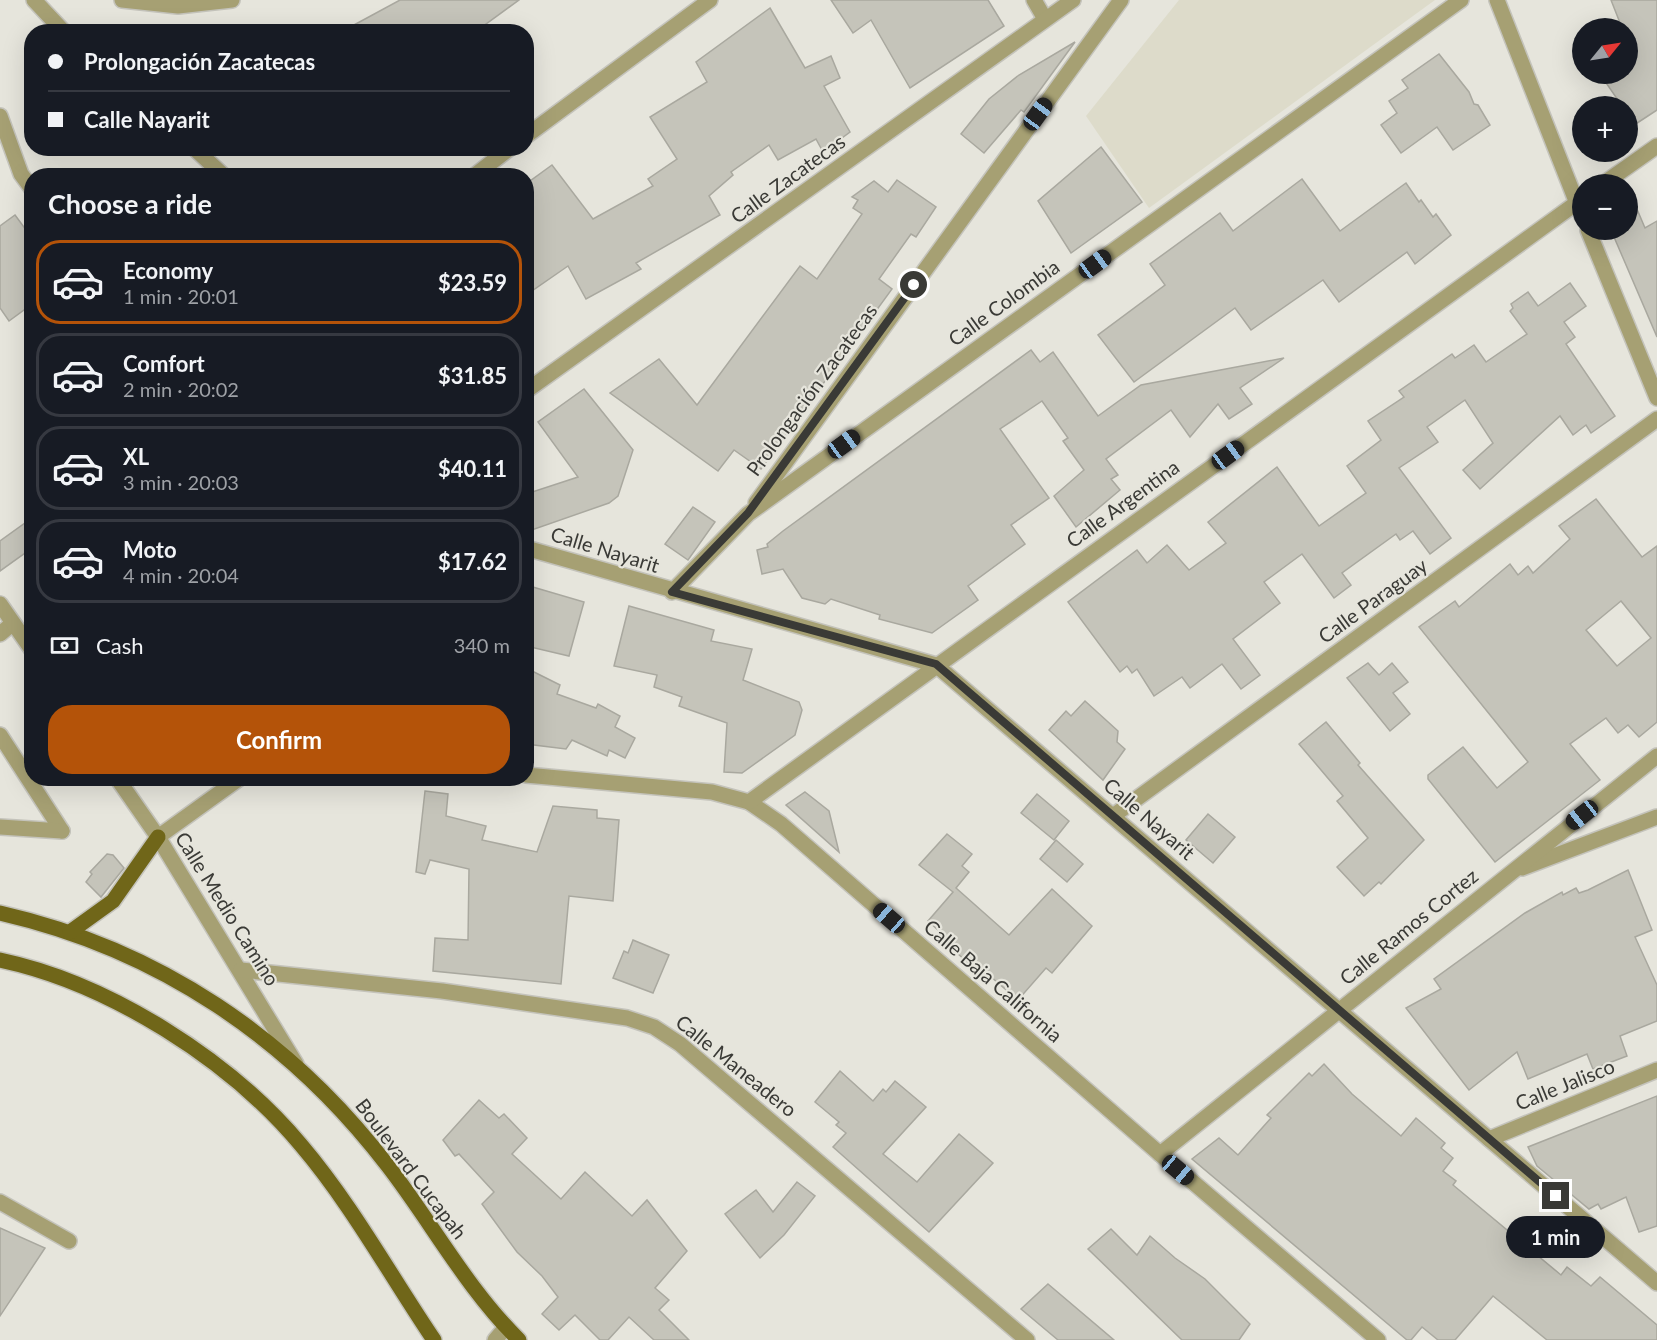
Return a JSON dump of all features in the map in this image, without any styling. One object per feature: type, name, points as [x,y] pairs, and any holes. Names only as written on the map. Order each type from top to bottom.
[{"type":"main road","points":[[70,932],[113,901],[158,837]]},
{"type":"main road","name":"Boulevard Cucapah","points":[[0,913],[70,932],[142,962],[182,984],[267,1040],[296,1064],[357,1126],[390,1168],[450,1256],[519,1340]]},
{"type":"main road","points":[[0,960],[58,978],[149,1020],[194,1050],[270,1111],[336,1190],[434,1340]]},
{"type":"street","points":[[34,0],[56,24]]},
{"type":"street","points":[[122,0],[178,6],[232,0]]},
{"type":"street","points":[[534,130],[710,0]]},
{"type":"street","points":[[1034,0],[1045,19]]},
{"type":"street","name":"Calle Zacatecas","points":[[534,385],[1073,0]]},
{"type":"street","name":"Prolongación Zacatecas","points":[[748,513],[1121,0]]},
{"type":"street","name":"Calle Colombia","points":[[672,592],[748,513],[1461,0]]},
{"type":"street","points":[[1497,0],[1572,184]]},
{"type":"street","points":[[0,116],[24,178]]},
{"type":"street","points":[[1617,174],[1657,146]]},
{"type":"street","points":[[203,156],[215,168]]},
{"type":"street","points":[[484,168],[500,156]]},
{"type":"street","name":"Calle Argentina","points":[[749,802],[936,664],[1572,212]]},
{"type":"street","points":[[1592,240],[1657,398]]},
{"type":"street","name":"Calle Paraguay","points":[[1113,816],[1657,419]]},
{"type":"street","name":"Calle Nayarit","points":[[534,550],[672,592],[936,664],[1657,1283]]},
{"type":"street","points":[[0,604],[24,639]]},
{"type":"street","points":[[0,634],[13,623]]},
{"type":"street","points":[[0,735],[24,772]]},
{"type":"street","name":"Calle Ramos Cortez","points":[[1160,1154],[1657,756]]},
{"type":"street","name":"Calle Baja California","points":[[534,776],[712,792],[749,802],[781,824],[1160,1154],[1378,1340]]},
{"type":"street","points":[[0,827],[62,831],[33,786]]},
{"type":"street","name":"Calle Medio Camino","points":[[123,786],[158,837],[241,970],[296,1064]]},
{"type":"street","points":[[158,837],[229,786]]},
{"type":"street","points":[[1507,874],[1657,817]]},
{"type":"street","name":"Calle Maneadero","points":[[241,970],[442,991],[627,1018],[654,1027],[680,1044],[1027,1340]]},
{"type":"street","name":"Calle Jalisco","points":[[1489,1139],[1657,1070]]},
{"type":"street","points":[[0,1202],[69,1241]]},
{"type":"street","points":[[495,1340],[506,1327]]},
{"type":"shaded area","points":[[1179,0],[1435,0],[1149,208],[1086,116]]},
{"type":"building","points":[[400,0],[519,0],[486,24],[356,24]]},
{"type":"building","points":[[831,0],[988,0],[1004,26],[910,88],[871,20],[853,33]]},
{"type":"building","points":[[1611,0],[1657,0],[1657,110],[1638,122],[1638,96],[1615,96],[1607,84],[1638,84],[1638,18],[1618,18]]},
{"type":"building","points":[[770,8],[805,68],[831,56],[840,78],[824,86],[850,132],[823,152],[816,139],[778,160],[769,145],[731,172],[733,175],[709,196],[720,215],[636,263],[641,269],[586,299],[568,266],[534,289],[534,178],[552,165],[593,219],[653,186],[648,179],[677,159],[650,117],[707,82],[696,62]]},
{"type":"building","points":[[1075,42],[1024,112],[1021,110],[984,153],[961,134],[989,99],[1019,75]]},
{"type":"building","points":[[1439,54],[1469,92],[1474,104],[1478,105],[1490,125],[1453,150],[1437,127],[1401,153],[1381,125],[1397,113],[1389,101],[1408,88],[1402,80]]},
{"type":"building","points":[[1101,147],[1142,202],[1071,253],[1038,201]]},
{"type":"building","points":[[1302,179],[1340,231],[1406,183],[1419,202],[1421,200],[1433,217],[1436,214],[1451,235],[1415,264],[1407,252],[1339,302],[1323,280],[1251,330],[1235,308],[1134,382],[1098,335],[1165,285],[1150,264],[1220,213],[1233,231]]},
{"type":"building","points":[[897,180],[936,207],[916,237],[911,234],[879,279],[892,289],[761,469],[734,450],[718,471],[610,393],[659,359],[697,405],[800,266],[817,279],[862,214],[853,208],[858,200],[852,197],[874,181],[888,192]]},
{"type":"building","points":[[1638,212],[1645,228],[1657,221],[1657,337],[1615,240],[1638,240]]},
{"type":"building","points":[[15,215],[24,227],[24,310],[9,321],[0,308],[0,226]]},
{"type":"building","points":[[1570,283],[1586,306],[1564,322],[1575,337],[1566,344],[1615,416],[1591,433],[1586,425],[1573,435],[1560,416],[1480,489],[1463,470],[1493,443],[1465,400],[1427,427],[1438,442],[1399,468],[1451,538],[1430,554],[1413,531],[1400,540],[1396,534],[1342,573],[1351,585],[1334,598],[1302,554],[1264,582],[1280,603],[1233,639],[1260,675],[1241,689],[1222,664],[1190,688],[1182,677],[1154,696],[1137,669],[1132,673],[1127,666],[1120,672],[1068,602],[1137,550],[1147,563],[1167,545],[1189,570],[1226,543],[1208,522],[1277,467],[1319,526],[1366,493],[1347,466],[1381,440],[1368,421],[1404,397],[1399,391],[1452,354],[1455,358],[1474,345],[1486,362],[1527,334],[1510,311],[1513,308],[1511,304],[1528,292],[1538,306]]},
{"type":"building","points":[[1031,350],[1040,362],[1053,352],[1098,416],[1141,385],[1284,358],[1240,388],[1252,404],[1229,419],[1218,404],[1190,437],[1171,410],[1106,459],[1118,475],[1111,479],[1120,490],[1076,527],[1054,496],[1084,470],[1063,441],[1068,438],[1042,401],[1000,429],[1049,498],[1011,525],[1025,544],[968,586],[978,600],[932,633],[879,619],[880,615],[831,599],[825,604],[802,598],[783,569],[762,574],[757,550],[768,547],[767,544],[783,531]]},
{"type":"building","points":[[584,389],[633,450],[618,496],[609,503],[534,529],[534,491],[578,477],[538,422]]},
{"type":"building","points":[[1596,499],[1642,557],[1657,546],[1657,722],[1639,737],[1628,725],[1618,733],[1606,718],[1570,744],[1600,780],[1495,862],[1428,779],[1428,775],[1463,747],[1497,788],[1528,762],[1419,627],[1455,601],[1459,607],[1510,564],[1518,575],[1528,566],[1533,573],[1570,539],[1559,526]],"holes":[[[1621,601],[1651,638],[1617,666],[1586,630]]]},
{"type":"building","points":[[693,507],[715,522],[688,560],[665,544]]},
{"type":"building","points":[[24,524],[24,554],[0,571],[0,541]]},
{"type":"building","points":[[534,587],[584,602],[569,656],[534,648]]},
{"type":"building","points":[[629,606],[714,630],[711,641],[752,649],[743,680],[799,702],[802,710],[795,735],[742,773],[724,772],[727,723],[679,706],[682,697],[654,687],[657,675],[614,666]]},
{"type":"building","points":[[1368,663],[1379,675],[1392,663],[1408,682],[1393,693],[1410,714],[1390,731],[1347,678]]},
{"type":"building","points":[[534,672],[560,685],[557,694],[596,708],[598,704],[620,716],[615,727],[635,738],[625,758],[609,750],[607,756],[572,740],[566,749],[534,745]]},
{"type":"building","points":[[1085,701],[1118,731],[1117,742],[1125,749],[1103,780],[1049,730],[1066,711],[1071,716]]},
{"type":"building","points":[[1326,722],[1360,763],[1358,765],[1424,840],[1381,884],[1379,882],[1364,896],[1337,867],[1368,838],[1337,801],[1343,796],[1299,744]]},
{"type":"building","points":[[425,791],[448,794],[446,816],[486,826],[482,840],[537,852],[553,806],[597,810],[597,818],[619,820],[613,901],[569,896],[561,984],[433,971],[435,938],[468,940],[469,869],[430,860],[425,874],[416,872]]},
{"type":"building","points":[[805,792],[829,811],[839,852],[786,805]]},
{"type":"building","points":[[1037,794],[1069,821],[1054,840],[1021,813]]},
{"type":"building","points":[[1208,814],[1235,837],[1213,863],[1186,840]]},
{"type":"building","points":[[947,834],[972,854],[962,866],[969,872],[956,888],[1009,935],[1052,889],[1092,926],[1052,973],[1046,968],[1018,1000],[977,965],[974,968],[957,953],[960,950],[928,921],[953,892],[919,865]]},
{"type":"building","points":[[1056,840],[1083,864],[1067,882],[1040,859]]},
{"type":"building","points":[[107,854],[113,855],[124,868],[101,897],[86,882],[92,874],[90,872]]},
{"type":"building","points":[[1628,870],[1652,930],[1635,937],[1657,985],[1657,1021],[1620,1036],[1627,1056],[1593,1069],[1587,1054],[1528,1079],[1517,1052],[1469,1090],[1406,1008],[1441,989],[1434,979],[1525,913],[1562,892],[1563,895],[1576,888],[1579,893],[1588,890]]},
{"type":"building","points":[[633,940],[669,955],[653,993],[613,978],[624,951],[628,953]]},
{"type":"building","points":[[1324,1064],[1352,1094],[1401,1136],[1416,1118],[1445,1143],[1441,1148],[1453,1158],[1443,1171],[1456,1181],[1453,1185],[1561,1275],[1567,1267],[1591,1286],[1600,1277],[1657,1325],[1657,1340],[1547,1340],[1493,1296],[1455,1340],[1438,1340],[1422,1327],[1411,1340],[1407,1340],[1192,1159],[1219,1138],[1238,1155],[1271,1118],[1267,1115],[1309,1073],[1312,1076]]},
{"type":"building","points":[[840,1071],[873,1101],[883,1089],[886,1092],[895,1081],[926,1107],[883,1154],[917,1182],[959,1134],[993,1163],[929,1232],[833,1147],[846,1133],[836,1125],[839,1122],[815,1102]]},
{"type":"building","points":[[1657,1096],[1657,1226],[1639,1232],[1626,1197],[1601,1209],[1598,1204],[1589,1209],[1537,1166],[1528,1147]]},
{"type":"building","points":[[479,1100],[499,1118],[504,1114],[527,1138],[512,1154],[561,1199],[585,1172],[632,1216],[647,1200],[687,1251],[655,1288],[669,1300],[659,1310],[689,1340],[654,1340],[629,1317],[608,1340],[600,1340],[575,1315],[559,1330],[542,1314],[558,1297],[542,1276],[517,1252],[482,1204],[494,1192],[459,1154],[455,1156],[443,1140]]},
{"type":"building","points":[[797,1182],[815,1196],[784,1235],[760,1258],[725,1214],[756,1190],[773,1212]]},
{"type":"building","points":[[0,1228],[45,1248],[0,1316]]},
{"type":"building","points":[[1111,1229],[1137,1255],[1150,1236],[1175,1258],[1205,1279],[1250,1324],[1239,1340],[1182,1340],[1088,1249]]},
{"type":"building","points":[[1048,1284],[1114,1340],[1058,1340],[1021,1309]]},
{"type":"route","points":[[914,285],[748,513],[672,592],[936,664],[1556,1196]]}]
